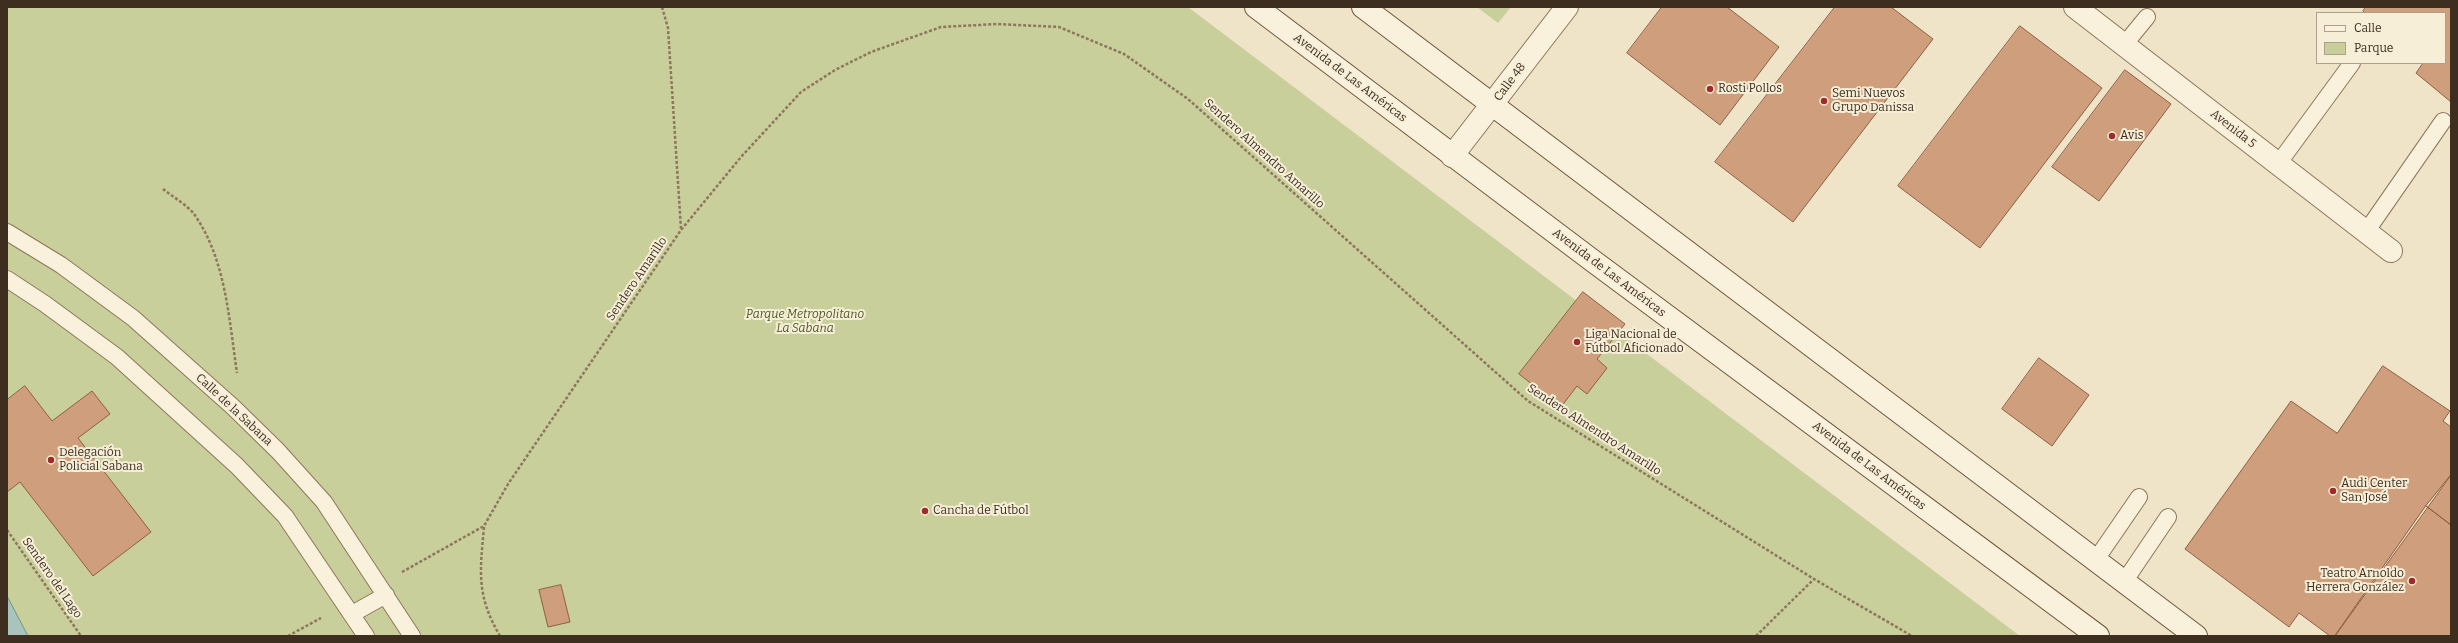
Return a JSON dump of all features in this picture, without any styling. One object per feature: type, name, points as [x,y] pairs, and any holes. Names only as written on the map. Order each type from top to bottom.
[{"type":"main road","name":"Avenida de Las Américas","points":[[1256,7],[1452,156],[2098,636]]},
{"type":"main road","points":[[1363,7],[2196,636]]},
{"type":"main road","name":"Calle 48","points":[[1452,156],[1566,7]]},
{"type":"main road","name":"Avenida 5","points":[[2075,7],[2391,250]]},
{"type":"lane","points":[[2124,45],[2147,17]]},
{"type":"lane","points":[[2278,164],[2351,64]]},
{"type":"lane","points":[[2366,232],[2443,121]]},
{"type":"lane","name":"Calle de la Sabana","points":[[7,232],[61,265],[133,318],[233,407],[324,502],[412,636]]},
{"type":"lane","points":[[7,279],[45,304],[118,357],[237,466],[285,516],[366,636]]},
{"type":"lane","points":[[2095,561],[2139,496]]},
{"type":"lane","points":[[2124,582],[2168,517]]},
{"type":"lane","points":[[352,614],[386,595]]},
{"type":"path","name":"Sendero Amarillo","points":[[500,636],[490,618],[481,588],[484,526],[508,484],[681,230],[668,28],[662,7]]},
{"type":"path","name":"Sendero Almendro Amarillo","points":[[681,230],[741,157],[796,98],[835,70],[871,52],[941,28],[998,24],[1059,27],[1124,54],[1188,99],[1528,401],[1814,579],[1912,636]]},
{"type":"path","points":[[163,189],[193,213],[208,238],[226,294],[238,379],[233,407]]},
{"type":"path","name":"Sendero del Lago","points":[[7,530],[81,636]]},
{"type":"path","points":[[1756,636],[1814,579]]},
{"type":"green space","name":"Parque Metropolitano La Sabana","points":[[7,7],[1188,7],[2020,636],[7,636]]},
{"type":"green space","points":[[1477,7],[1511,7],[1498,23]]},
{"type":"water","points":[[7,596],[28,636],[7,636]]},
{"type":"building","name":"Rosti Pollos","points":[[1662,7],[1727,7],[1779,47],[1720,125],[1627,53]]},
{"type":"building","name":"Semi Nuevos Grupo Danissa","points":[[1835,7],[1891,7],[1933,39],[1793,222],[1715,162]]},
{"type":"building","points":[[2366,7],[2451,7],[2451,102],[2416,73],[2422,64],[2446,64],[2446,12],[2363,11]]},
{"type":"building","name":"Semi Nuevos Grupo Danissa","points":[[2020,26],[2102,88],[1980,248],[1898,186]]},
{"type":"building","name":"Avis","points":[[2125,70],[2171,104],[2099,201],[2052,167]]},
{"type":"building","name":"Liga Nacional de Fútbol Aficionado","points":[[1583,292],[1625,324],[1597,359],[1607,368],[1587,394],[1577,386],[1561,407],[1519,374]]},
{"type":"building","points":[[2039,358],[2089,395],[2052,446],[2002,409]]},
{"type":"building","name":"Audi Center San José","points":[[2383,366],[2450,411],[2443,421],[2451,427],[2451,475],[2335,636],[2330,636],[2299,613],[2289,627],[2185,549],[2291,401],[2337,433]]},
{"type":"building","name":"Delegación Policial Sabana","points":[[25,386],[52,421],[92,391],[110,414],[78,438],[151,532],[93,576],[20,482],[7,492],[7,400]]},
{"type":"building","points":[[2451,475],[2451,525],[2426,506]]},
{"type":"building","name":"Teatro Arnoldo Herrera González","points":[[2426,506],[2451,525],[2451,636],[2335,636]]},
{"type":"building","points":[[561,585],[570,622],[548,627],[539,590]]},
{"type":"place","name":"Rosti Pollos","points":[[1710,89]]},
{"type":"place","name":"Semi Nuevos Grupo Danissa","points":[[1824,101]]},
{"type":"place","name":"Avis","points":[[2112,136]]},
{"type":"place","name":"Liga Nacional de Fútbol Aficionado","points":[[1577,342]]},
{"type":"place","name":"Delegación Policial Sabana","points":[[51,460]]},
{"type":"place","name":"Audi Center San José","points":[[2333,491]]},
{"type":"place","name":"Cancha de Fútbol","points":[[925,511]]},
{"type":"place","name":"Teatro Arnoldo Herrera González","points":[[2412,581]]}]
